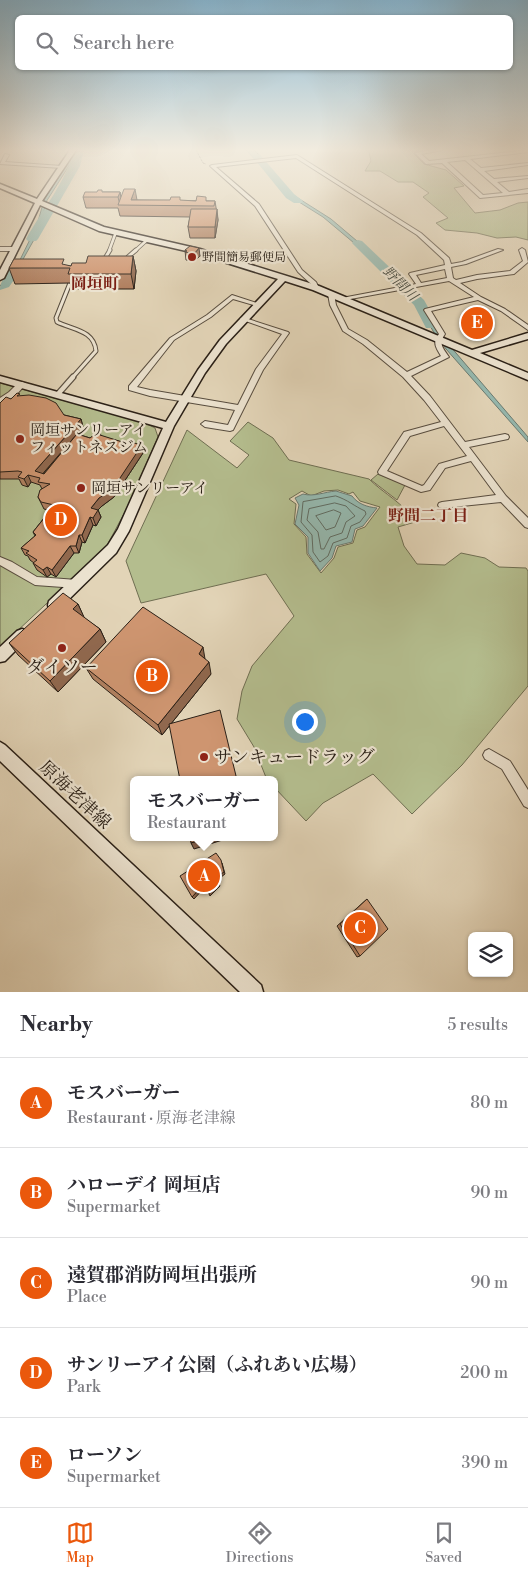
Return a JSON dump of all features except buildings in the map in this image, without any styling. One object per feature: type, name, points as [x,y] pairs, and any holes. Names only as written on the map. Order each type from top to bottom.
[{"type":"street","points":[[23,196],[79,221],[147,240],[197,251],[316,288],[528,377]]},
{"type":"street","points":[[0,278],[42,196]]},
{"type":"street","points":[[247,196],[257,205],[300,271],[314,282],[316,288]]},
{"type":"street","points":[[360,196],[419,234],[442,254],[453,281],[479,298],[503,310],[528,328]]},
{"type":"street","points":[[0,249],[15,249]]},
{"type":"street","points":[[420,285],[412,274],[473,260],[500,250]]},
{"type":"street","points":[[347,300],[420,285],[512,273],[526,261],[522,250]]},
{"type":"street","points":[[42,616],[98,564],[116,543],[170,426],[185,399],[223,342],[257,304],[284,278]]},
{"type":"street","points":[[331,294],[345,330],[365,342],[406,375],[427,398],[503,498],[528,524]]},
{"type":"street","points":[[239,408],[132,388],[172,339],[209,316],[232,297],[257,304]]},
{"type":"street","points":[[406,375],[445,357],[438,344],[438,339],[442,334],[427,310],[479,298]]},
{"type":"street","points":[[205,424],[230,428],[260,370],[286,333],[243,319]]},
{"type":"street","points":[[472,353],[528,336]]},
{"type":"street","points":[[0,380],[22,384],[170,426]]},
{"type":"street","points":[[0,401],[12,394],[22,384]]},
{"type":"street","points":[[446,423],[407,434],[382,472],[422,489],[427,488],[442,466],[472,458]]},
{"type":"street","points":[[462,445],[505,437]]},
{"type":"street","points":[[442,505],[503,498]]},
{"type":"street","points":[[0,561],[34,581],[77,584]]},
{"type":"street","points":[[0,656],[28,629]]},
{"type":"street","name":"原海老津線","points":[[0,750],[254,992]]},
{"type":"street","points":[[488,755],[506,765],[528,802]]},
{"type":"lane","points":[[98,264],[108,258],[111,240],[116,232]]},
{"type":"lane","points":[[122,259],[132,255],[147,240]]},
{"type":"lane","points":[[58,394],[96,351],[96,347],[88,334],[57,322],[56,318],[70,283]]},
{"type":"green space","points":[[461,196],[475,213],[500,210],[518,203],[528,202],[528,240],[516,237],[497,238],[477,233],[445,230],[436,223],[448,218],[423,197]]},
{"type":"green space","points":[[0,383],[145,423],[155,428],[158,437],[126,510],[105,549],[0,647]]},
{"type":"green space","points":[[248,422],[273,438],[289,460],[369,479],[400,504],[415,522],[398,527],[404,546],[417,564],[445,565],[461,553],[485,558],[499,567],[526,568],[528,571],[528,686],[462,765],[412,814],[373,774],[323,803],[306,821],[278,791],[278,776],[265,776],[254,747],[237,719],[242,691],[252,666],[294,616],[266,574],[141,603],[126,561],[187,430],[237,468],[249,455],[230,441]],"holes":[[[338,490],[349,494],[353,492],[360,501],[380,507],[365,527],[357,530],[353,543],[338,547],[334,558],[321,573],[307,554],[306,537],[294,524],[296,504],[289,499],[302,491],[311,496],[324,491]]]},
{"type":"green space","points":[[378,474],[405,485],[397,500],[371,480]]},
{"type":"water","points":[[46,196],[50,196],[46,202],[40,229],[11,280],[0,286],[17,266],[37,225]]},
{"type":"water","name":"野間川","points":[[295,196],[331,219],[390,269],[416,299],[438,332],[528,437],[528,442],[446,349],[420,308],[391,274],[323,217],[291,197]]},
{"type":"water","points":[[336,491],[352,496],[363,505],[377,508],[363,526],[355,529],[352,542],[336,546],[332,558],[320,571],[308,553],[308,537],[295,524],[299,505],[295,498],[303,494],[315,495]]},
{"type":"waterway","points":[[32,239],[56,196]]},
{"type":"waterway","name":"野間川","points":[[290,196],[298,201]]},
{"type":"waterway","name":"野間川","points":[[358,243],[419,303],[431,325]]},
{"type":"waterway","points":[[0,286],[5,284],[19,264]]},
{"type":"place","name":"野間簡易郵便局","points":[[192,257]]},
{"type":"place","name":"ローソン","points":[[477,323]]},
{"type":"place","name":"岡垣サンリーアイ フィットネスジム","points":[[20,439]]},
{"type":"place","name":"岡垣サンリーアイ","points":[[81,488]]},
{"type":"place","name":"サンリーアイ公園（ふれあい広場）","points":[[61,520]]},
{"type":"place","name":"ダイソー","points":[[62,648]]},
{"type":"place","name":"ハローデイ 岡垣店","points":[[152,676]]},
{"type":"place","name":"サンキュードラッグ","points":[[204,757]]},
{"type":"place","name":"モスバーガー","points":[[204,876]]},
{"type":"place","name":"遠賀郡消防岡垣出張所","points":[[360,928]]},
{"type":"district","name":"岡垣町","points":[[95,284]]},
{"type":"district","name":"野間二丁目","points":[[428,516]]}]
